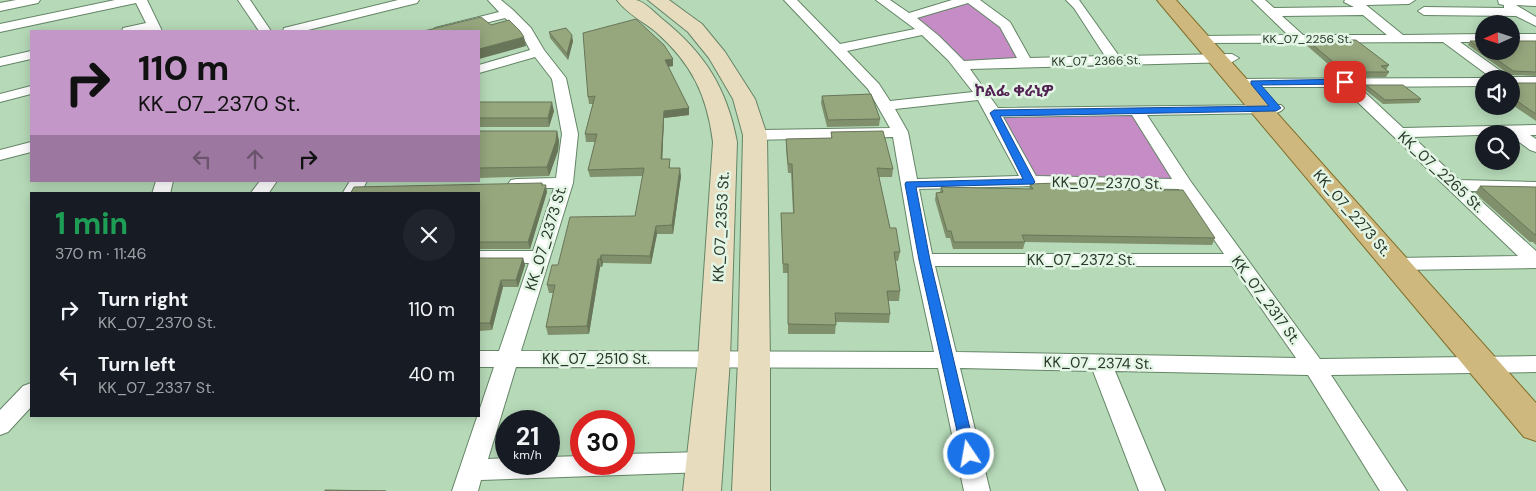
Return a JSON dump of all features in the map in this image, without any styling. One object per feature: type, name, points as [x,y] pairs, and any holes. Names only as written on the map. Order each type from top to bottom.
[{"type":"main road","name":"KK_07_2273 St.","points":[[1166,0],[1226,60],[1269,108],[1492,364],[1536,427]]},
{"type":"main road","name":"KK_07_2273 St.","points":[[1178,0],[1226,60]]},
{"type":"main road","name":"KK_07_2273 St.","points":[[1492,364],[1536,403]]},
{"type":"street","points":[[0,7],[34,0]]},
{"type":"street","points":[[0,28],[132,0]]},
{"type":"street","points":[[137,30],[154,28],[141,0]]},
{"type":"street","points":[[260,0],[245,2],[265,30]]},
{"type":"street","points":[[293,30],[413,0]]},
{"type":"street","name":"KK_07_2373 St.","points":[[468,480],[509,359],[564,184],[570,134],[559,78],[538,52],[526,31],[494,0]]},
{"type":"street","name":"KK_07_2353 St.","points":[[626,0],[661,25],[694,58],[718,106],[724,125],[725,142],[714,359],[703,477]]},
{"type":"street","name":"KK_07_2353 St.","points":[[657,0],[695,28],[718,56],[744,99],[755,136],[754,360],[751,491]]},
{"type":"street","points":[[790,0],[874,87],[900,132],[924,260],[977,491]]},
{"type":"street","points":[[882,0],[909,17],[961,66],[994,113],[1030,182]]},
{"type":"street","points":[[909,17],[965,0]]},
{"type":"street","points":[[972,0],[1005,25],[1026,62]]},
{"type":"street","points":[[1072,0],[1079,6],[1115,62]]},
{"type":"street","points":[[1258,0],[1300,40]]},
{"type":"street","points":[[1317,1],[1409,0],[1492,70]]},
{"type":"street","points":[[1317,1],[1329,11]]},
{"type":"street","points":[[1468,1],[1484,12]]},
{"type":"street","points":[[1468,1],[1536,2]]},
{"type":"street","points":[[1502,1],[1536,22]]},
{"type":"street","points":[[1354,2],[1400,39]]},
{"type":"street","points":[[1271,12],[1366,11]]},
{"type":"street","points":[[1424,11],[1519,12]]},
{"type":"street","points":[[444,30],[509,13]]},
{"type":"street","name":"KK_07_2256 St.","points":[[1226,60],[1300,40],[1400,39],[1444,29],[1461,38],[1475,38]]},
{"type":"street","points":[[838,49],[924,31]]},
{"type":"street","points":[[1520,38],[1536,38]]},
{"type":"street","points":[[480,69],[538,52]]},
{"type":"street","points":[[0,62],[30,55]]},
{"type":"street","points":[[1226,60],[1345,82],[1393,84],[1475,82]]},
{"type":"street","name":"KK_07_2366 St.","points":[[961,66],[1026,62],[1226,60]]},
{"type":"street","points":[[1520,81],[1536,82]]},
{"type":"street","name":"KK_07_2265 St.","points":[[1345,82],[1536,262]]},
{"type":"street","points":[[0,98],[30,90]]},
{"type":"street","points":[[885,106],[982,95]]},
{"type":"street","points":[[994,113],[1269,108]]},
{"type":"street","name":"KK_07_2317 St.","points":[[1136,110],[1184,184],[1314,367],[1394,491]]},
{"type":"street","points":[[1520,130],[1536,130]]},
{"type":"street","points":[[1400,133],[1475,131]]},
{"type":"street","points":[[755,136],[900,132]]},
{"type":"street","points":[[552,134],[570,134]]},
{"type":"street","points":[[1520,135],[1536,147]]},
{"type":"street","points":[[0,155],[30,147]]},
{"type":"street","points":[[261,192],[268,182]]},
{"type":"street","name":"KK_07_2370 St.","points":[[910,184],[1030,182],[1184,184]]},
{"type":"street","points":[[504,184],[564,184]]},
{"type":"street","points":[[1456,186],[1536,187]]},
{"type":"street","points":[[480,257],[540,257]]},
{"type":"street","name":"KK_07_2372 St.","points":[[924,260],[1237,260]]},
{"type":"street","points":[[1405,264],[1536,262]]},
{"type":"street","name":"KK_07_2510 St.","points":[[480,359],[714,359]]},
{"type":"street","name":"KK_07_2374 St.","points":[[714,359],[948,360],[1314,367],[1492,364]]},
{"type":"street","points":[[1101,363],[1152,491]]},
{"type":"street","points":[[1492,364],[1536,364]]},
{"type":"street","points":[[0,425],[30,393]]},
{"type":"street","points":[[468,480],[703,477]]},
{"type":"shaded area","points":[[965,0],[1008,25],[1026,62],[961,65],[909,17]]},
{"type":"shaded area","points":[[1136,110],[1184,184],[1030,181],[994,113]]},
{"type":"building","points":[[481,17],[491,25],[509,20],[524,37],[480,49],[480,30],[428,30]]},
{"type":"building","points":[[636,19],[664,45],[673,59],[665,60],[689,108],[664,111],[661,159],[670,159],[669,168],[680,168],[672,225],[656,226],[650,256],[601,255],[600,259],[598,259],[587,326],[546,327],[555,285],[547,285],[552,265],[558,265],[570,217],[635,216],[644,168],[588,170],[597,134],[585,134],[595,96],[588,97],[583,33]]},
{"type":"building","points":[[566,28],[572,35],[567,54],[549,32]]},
{"type":"building","points":[[1307,40],[1356,40],[1389,65],[1381,66],[1389,72],[1351,72],[1343,66],[1338,66]]},
{"type":"building","points":[[1520,41],[1536,41],[1536,72],[1512,70],[1498,60],[1520,60]]},
{"type":"building","points":[[1520,83],[1536,83],[1536,114],[1520,103]]},
{"type":"building","points":[[1366,85],[1403,85],[1421,99],[1385,100]]},
{"type":"building","points":[[871,94],[880,119],[828,120],[822,96]]},
{"type":"building","points":[[480,102],[552,102],[548,118],[480,118]]},
{"type":"building","points":[[480,131],[557,131],[556,141],[547,167],[480,168]]},
{"type":"building","points":[[883,131],[893,169],[877,168],[890,228],[896,228],[900,252],[894,252],[900,291],[887,291],[890,314],[835,313],[836,325],[788,324],[788,264],[783,264],[781,213],[794,213],[792,164],[788,164],[786,139],[832,138],[831,132]]},
{"type":"building","points":[[542,183],[542,185],[546,185],[528,242],[480,242],[480,192],[351,192],[354,187]]},
{"type":"building","points":[[1118,183],[1122,190],[1183,190],[1215,238],[1022,235],[1025,242],[954,242],[951,231],[947,231],[936,193],[943,192],[941,187],[1033,189],[1030,184]]},
{"type":"building","points":[[1480,186],[1536,187],[1536,235],[1535,235]]},
{"type":"building","points":[[480,258],[523,258],[516,280],[501,280],[490,323],[480,323]]},
{"type":"building","points":[[325,490],[386,491],[325,491]]},
{"type":"district","name":"ኮልፌ ቀራኒዎ","points":[[1014,90]]},
{"type":"route","points":[[969,454],[924,260],[910,184],[1030,182],[994,113],[1276,108],[1254,83],[1345,82]]}]
